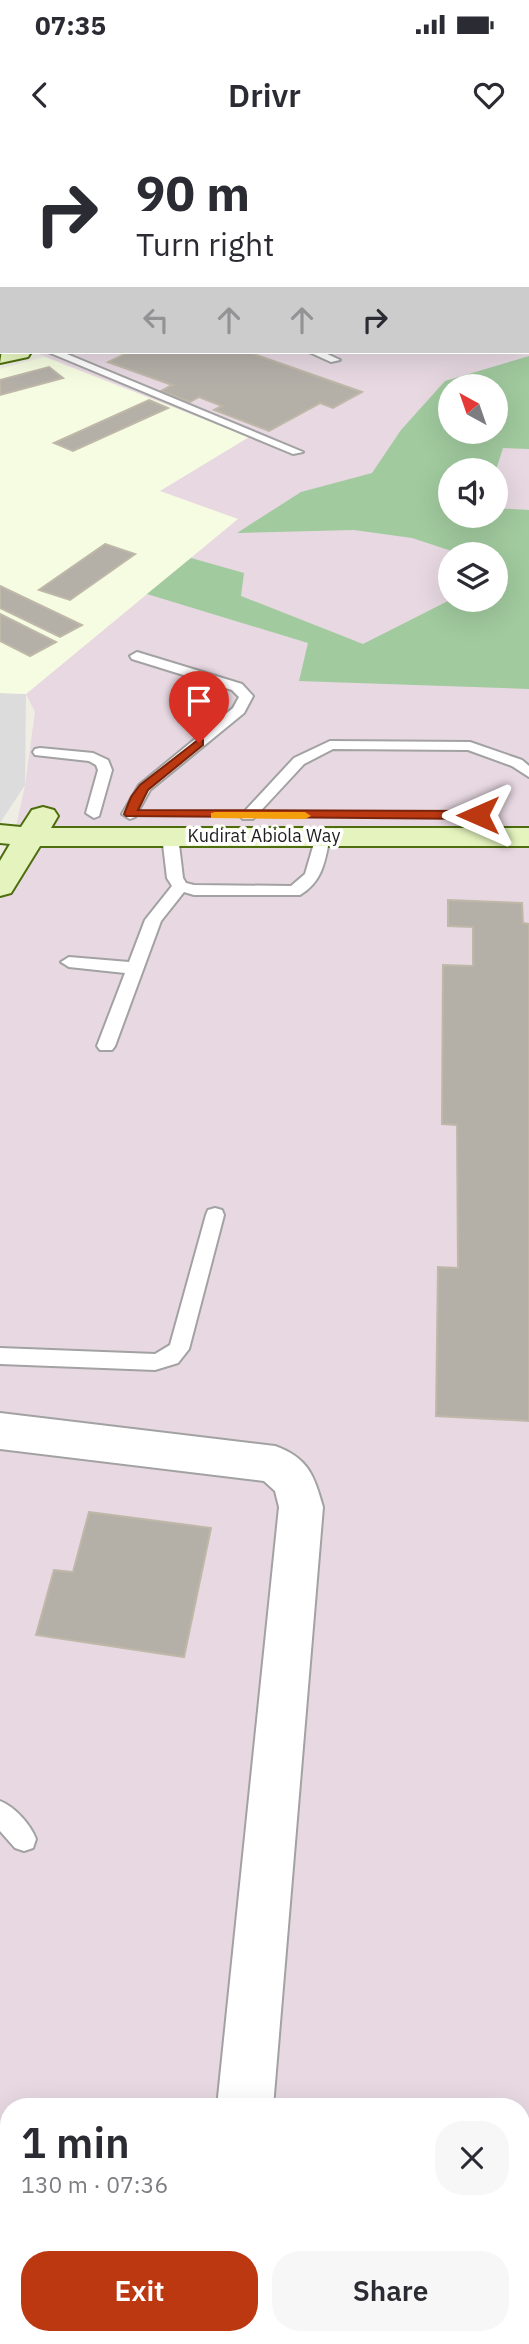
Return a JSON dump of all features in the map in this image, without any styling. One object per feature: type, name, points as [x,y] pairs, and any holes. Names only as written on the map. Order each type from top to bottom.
[{"type":"main road","name":"Kudirat Abiola Way","points":[[38,825],[94,813],[248,816],[529,815]]},
{"type":"main road","name":"Kudirat Abiola Way","points":[[2,818],[38,825],[170,836],[529,837]]},
{"type":"main road","points":[[0,886],[38,825]]},
{"type":"street","points":[[0,1431],[275,1464],[294,1481],[301,1507],[246,2098]]},
{"type":"lane","points":[[58,354],[297,452]]},
{"type":"lane","points":[[319,354],[335,360]]},
{"type":"lane","points":[[130,814],[144,788],[239,710],[246,696],[237,687],[137,656]]},
{"type":"lane","points":[[248,816],[299,761],[330,745],[470,746],[506,758],[529,773]]},
{"type":"lane","points":[[40,752],[93,757],[103,763],[105,770],[94,813]]},
{"type":"lane","points":[[170,836],[175,878],[180,886],[194,890],[294,891],[313,878],[323,836]]},
{"type":"lane","points":[[106,1046],[153,920],[180,886]]},
{"type":"lane","points":[[69,962],[135,968]]},
{"type":"lane","points":[[0,1356],[155,1362],[171,1357],[179,1349],[215,1215]]},
{"type":"lane","points":[[0,1813],[24,1839]]},
{"type":"shaded area","points":[[39,354],[529,354],[529,2098],[0,2098],[0,901],[25,785],[35,712],[26,694],[237,519],[159,491],[249,437]]},
{"type":"shaded area","points":[[44,357],[249,437],[160,491],[238,519],[26,694],[0,693],[0,369]]},
{"type":"shaded area","points":[[0,693],[26,694],[25,785],[0,823]]},
{"type":"green space","points":[[529,356],[529,449],[503,448],[500,458],[438,458],[438,528],[508,528],[508,509],[529,510],[529,689],[299,681],[308,643],[147,594],[191,558],[244,573],[241,596],[363,644],[438,606],[438,612],[508,612],[508,542],[438,542],[438,546],[412,538],[354,530],[237,533],[301,492],[372,473],[401,430],[438,389],[438,444],[508,444],[508,374],[469,374]]},
{"type":"building","points":[[125,354],[254,354],[362,392],[333,408],[320,403],[269,431],[214,410],[222,406],[199,397],[190,402],[161,391],[172,385],[108,362]]},
{"type":"building","points":[[49,367],[63,378],[0,395],[0,380]]},
{"type":"building","points":[[149,400],[168,408],[73,451],[54,443]]},
{"type":"building","points":[[105,544],[135,554],[70,600],[39,590]]},
{"type":"building","points":[[0,586],[82,625],[60,637],[0,608]]},
{"type":"building","points":[[0,614],[56,642],[30,656],[0,641]]},
{"type":"building","points":[[448,900],[522,903],[523,923],[529,924],[529,1421],[436,1416],[438,1267],[458,1268],[457,1125],[442,1124],[443,965],[473,966],[473,927],[448,926]]},
{"type":"building","points":[[89,1512],[211,1528],[184,1657],[36,1635],[54,1570],[73,1572]]},
{"type":"slow traffic","points":[[215,815],[305,816]]},
{"type":"route","points":[[199,743],[144,788],[130,814],[478,815]]}]
